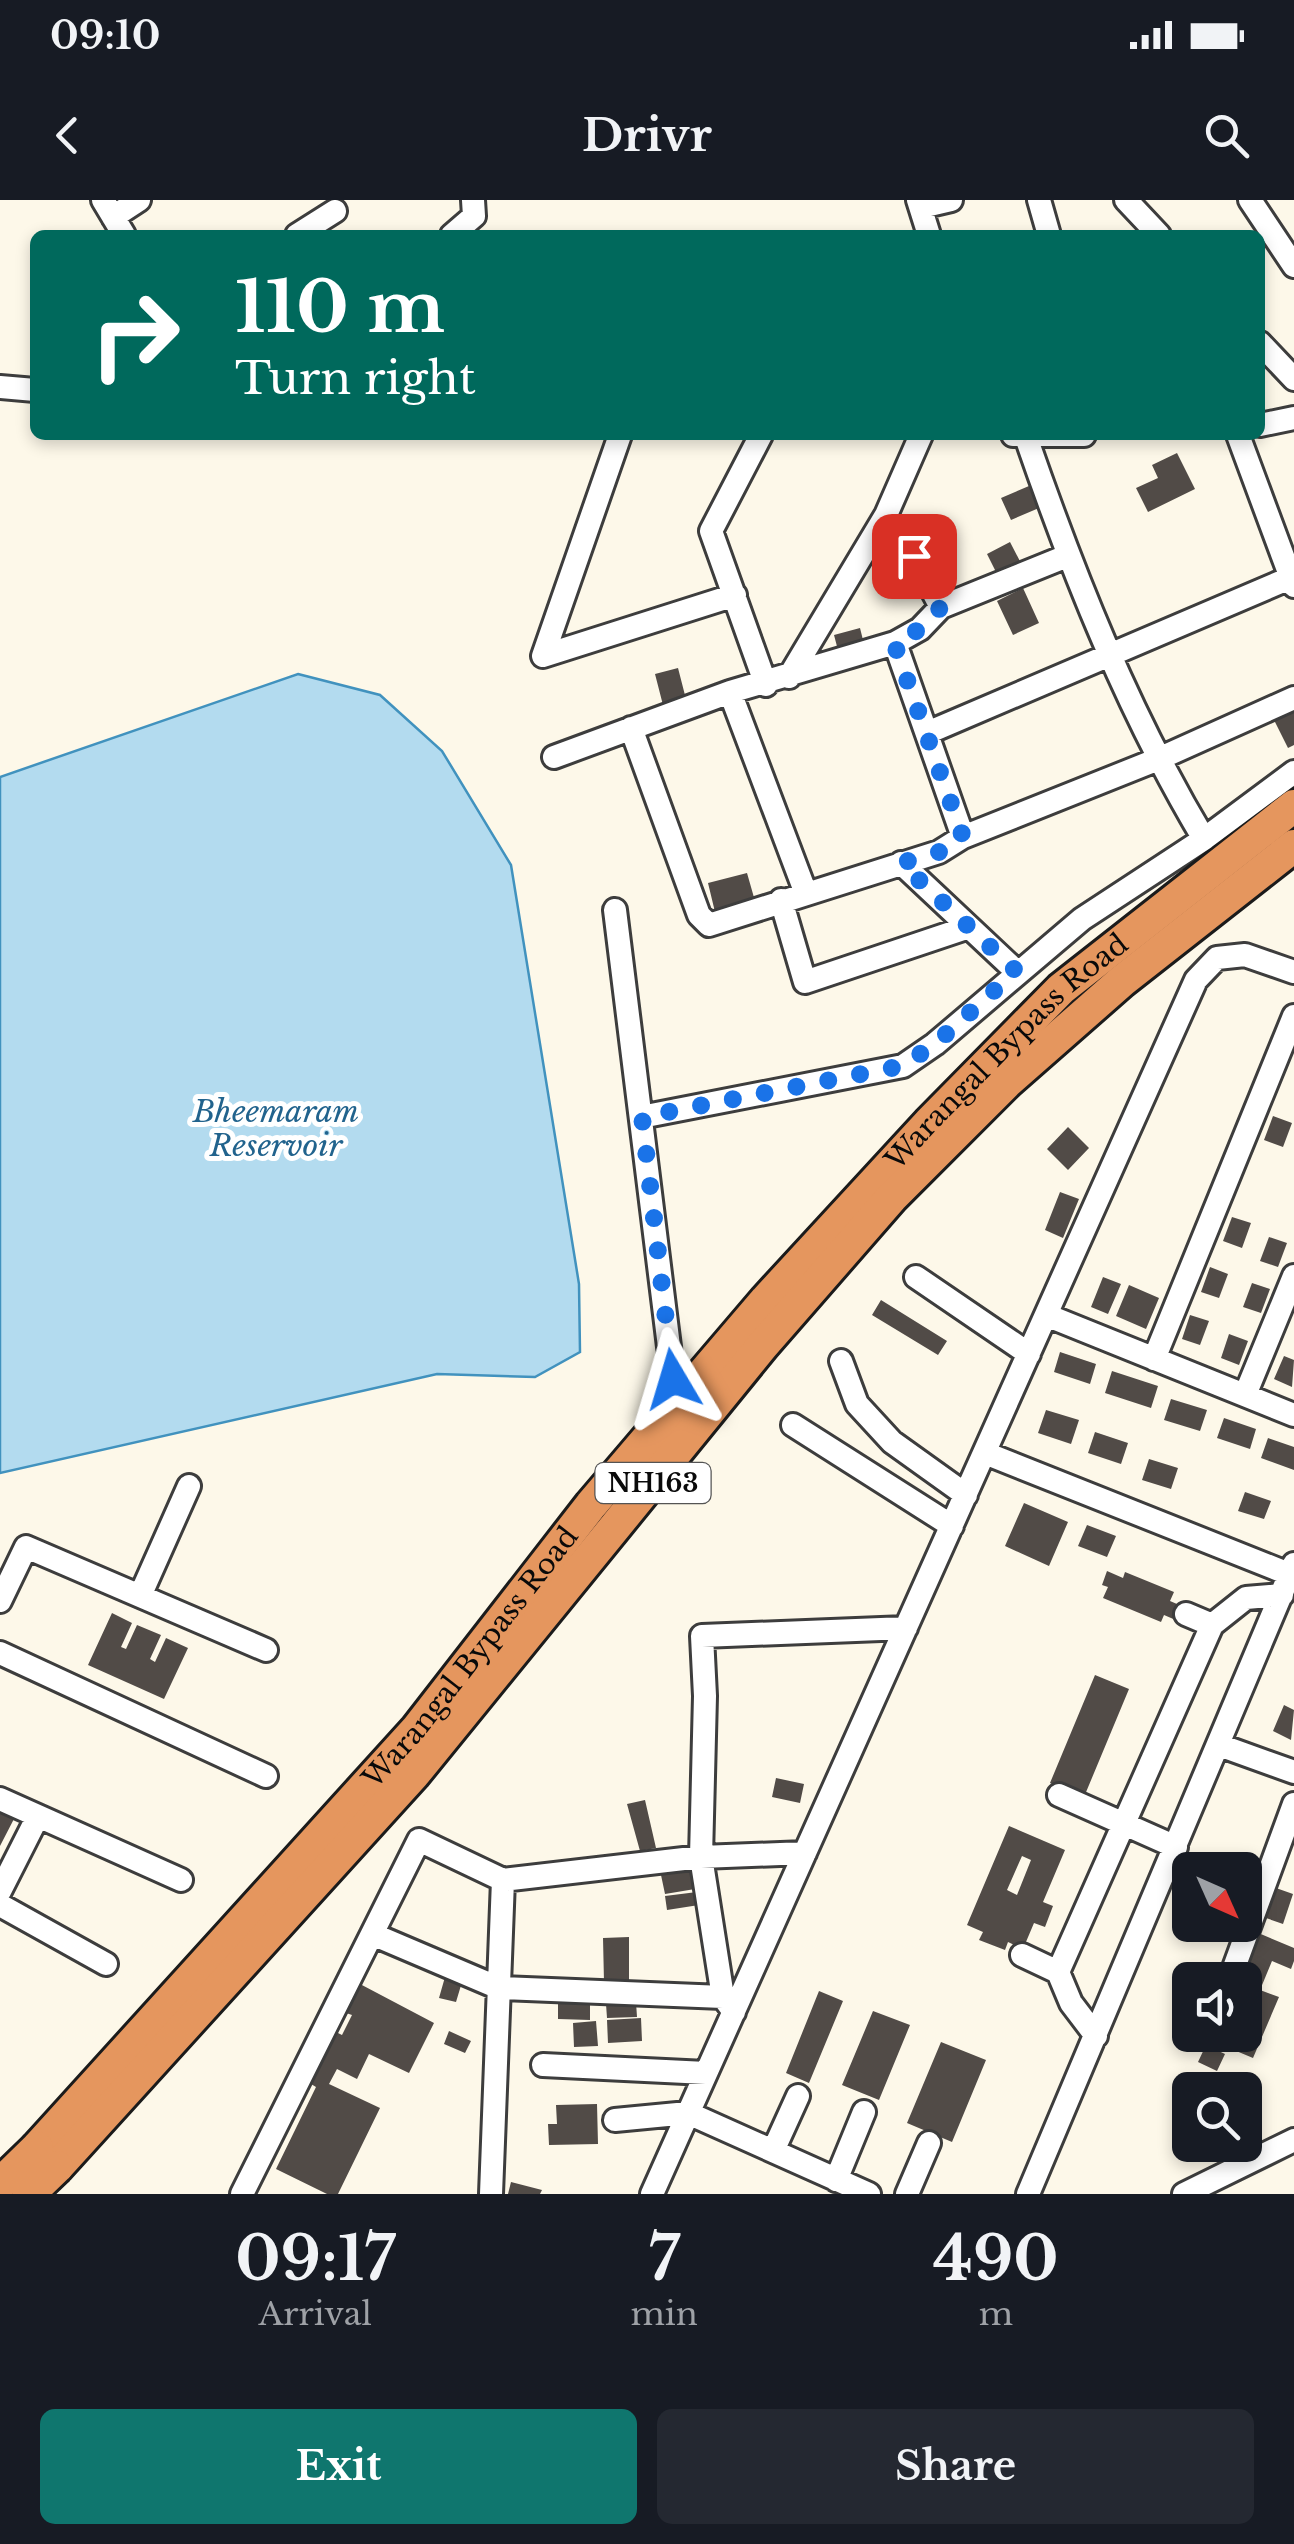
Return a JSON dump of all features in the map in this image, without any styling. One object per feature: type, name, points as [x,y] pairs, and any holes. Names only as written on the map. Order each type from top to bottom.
[{"type":"highway","name":"Warangal Bypass Road","points":[[29,2194],[417,1729],[591,1506],[766,1300],[929,1123],[1061,989],[1294,806]]},
{"type":"highway","name":"Warangal Bypass Road","points":[[0,2184],[49,2170],[414,1774],[763,1346],[892,1197],[1008,1082],[1122,980],[1294,846]]},
{"type":"highway","points":[[0,2176],[49,2170]]},
{"type":"street","points":[[113,217],[139,200]]},
{"type":"street","points":[[458,230],[474,216],[473,200]]},
{"type":"street","points":[[927,230],[919,204],[950,200]]},
{"type":"street","points":[[1039,200],[1048,230]]},
{"type":"street","points":[[1126,200],[1154,230]]},
{"type":"street","points":[[1250,200],[1294,266]]},
{"type":"street","points":[[305,230],[335,210]]},
{"type":"street","points":[[1265,348],[1294,379]]},
{"type":"street","points":[[0,387],[30,390]]},
{"type":"street","points":[[1265,424],[1294,418]]},
{"type":"street","points":[[618,440],[543,656],[736,595]]},
{"type":"street","points":[[758,440],[711,531],[766,684]]},
{"type":"street","points":[[789,677],[886,516],[920,440]]},
{"type":"street","points":[[1032,440],[1067,556],[1108,652],[1156,760],[1204,839]]},
{"type":"street","points":[[927,732],[1108,652],[1292,582],[1240,440]]},
{"type":"street","points":[[886,516],[942,606]]},
{"type":"street","points":[[554,757],[730,692],[894,643],[920,629],[942,606],[1067,556]]},
{"type":"street","points":[[894,643],[963,837]]},
{"type":"street","points":[[730,692],[805,891]]},
{"type":"street","points":[[631,728],[704,922],[715,924],[805,891],[939,852],[963,837],[1156,760],[1294,698]]},
{"type":"street","points":[[642,1117],[902,1066],[935,1044],[1082,918],[1204,839],[1294,772]]},
{"type":"street","points":[[901,863],[1016,971]]},
{"type":"street","points":[[781,900],[805,982],[969,927]]},
{"type":"street","points":[[615,910],[673,1379]]},
{"type":"street","points":[[652,2194],[706,2073],[728,2005],[805,1853],[1196,980],[1217,958],[1245,955],[1294,972]]},
{"type":"street","points":[[1154,1358],[1294,1016]]},
{"type":"street","points":[[1245,1395],[1294,1276]]},
{"type":"street","points":[[916,1277],[1029,1354]]},
{"type":"street","points":[[1046,1316],[1294,1415]]},
{"type":"street","points":[[841,1361],[857,1404],[892,1442],[966,1495]]},
{"type":"street","points":[[794,1425],[952,1526]]},
{"type":"street","points":[[985,1453],[1290,1577]]},
{"type":"street","points":[[140,1596],[189,1486]]},
{"type":"street","points":[[0,1601],[26,1547],[266,1650]]},
{"type":"street","points":[[1058,1972],[1212,1625],[1246,1598],[1290,1577]]},
{"type":"street","points":[[1028,2194],[1290,1577]]},
{"type":"street","points":[[1186,1614],[1212,1625]]},
{"type":"street","points":[[728,2005],[701,1857],[706,1696],[702,1636],[906,1628]]},
{"type":"street","points":[[0,1653],[266,1776]]},
{"type":"street","points":[[1219,1746],[1294,1772]]},
{"type":"street","points":[[1059,1795],[1176,1847]]},
{"type":"street","points":[[0,1799],[182,1880]]},
{"type":"street","points":[[1236,1962],[1294,1804]]},
{"type":"street","points":[[0,1891],[38,1816]]},
{"type":"street","points":[[242,2194],[419,1840],[503,1880],[701,1857],[805,1853]]},
{"type":"street","points":[[491,2194],[503,1880]]},
{"type":"street","points":[[0,1905],[106,1964]]},
{"type":"street","points":[[372,1934],[499,1988],[728,2005]]},
{"type":"street","points":[[1022,1955],[1058,1972],[1071,2003],[1096,2036]]},
{"type":"street","points":[[543,2065],[706,2073]]},
{"type":"street","points":[[773,2151],[798,2096]]},
{"type":"street","points":[[836,2180],[864,2112]]},
{"type":"street","points":[[615,2120],[688,2114],[869,2194]]},
{"type":"street","points":[[1184,2194],[1294,2140]]},
{"type":"street","points":[[907,2194],[929,2143]]},
{"type":"water","name":"Bheemaram Reservoir","points":[[298,674],[380,695],[442,751],[511,865],[579,1284],[580,1352],[535,1377],[437,1374],[0,1473],[0,777]]},
{"type":"building","points":[[1177,453],[1195,489],[1148,512],[1136,488],[1158,478],[1152,465]]},
{"type":"building","points":[[1029,486],[1039,508],[1011,520],[1001,498]]},
{"type":"building","points":[[1010,542],[1023,567],[999,578],[987,554]]},
{"type":"building","points":[[1023,588],[1039,623],[1013,635],[997,601]]},
{"type":"building","points":[[860,628],[865,648],[839,654],[834,635]]},
{"type":"building","points":[[678,668],[687,703],[664,709],[655,674]]},
{"type":"building","points":[[1294,702],[1294,745],[1288,748],[1271,714]]},
{"type":"building","points":[[747,873],[755,901],[715,912],[708,883]]},
{"type":"building","points":[[1273,1116],[1292,1123],[1283,1147],[1264,1140]]},
{"type":"building","points":[[1068,1127],[1089,1148],[1068,1170],[1047,1149]]},
{"type":"building","points":[[1060,1192],[1079,1199],[1063,1238],[1045,1230]]},
{"type":"building","points":[[1232,1217],[1251,1223],[1242,1248],[1223,1241]]},
{"type":"building","points":[[1269,1237],[1287,1243],[1278,1267],[1260,1261]]},
{"type":"building","points":[[1210,1267],[1228,1274],[1219,1298],[1201,1292]]},
{"type":"building","points":[[1103,1277],[1121,1284],[1108,1314],[1091,1307]]},
{"type":"building","points":[[1252,1283],[1270,1289],[1261,1313],[1243,1307]]},
{"type":"building","points":[[1129,1285],[1159,1298],[1146,1329],[1116,1316]]},
{"type":"building","points":[[881,1300],[947,1341],[938,1355],[872,1315]]},
{"type":"building","points":[[1190,1315],[1209,1321],[1200,1345],[1182,1339]]},
{"type":"building","points":[[1229,1334],[1248,1341],[1239,1365],[1221,1358]]},
{"type":"building","points":[[1060,1352],[1096,1364],[1090,1384],[1054,1372]]},
{"type":"building","points":[[1284,1356],[1294,1360],[1292,1387],[1274,1379]]},
{"type":"building","points":[[1112,1371],[1158,1386],[1151,1408],[1105,1393]]},
{"type":"building","points":[[1171,1399],[1207,1410],[1200,1431],[1164,1420]]},
{"type":"building","points":[[1046,1410],[1079,1420],[1071,1444],[1038,1433]]},
{"type":"building","points":[[1224,1418],[1256,1429],[1250,1449],[1217,1438]]},
{"type":"building","points":[[1095,1432],[1128,1443],[1121,1464],[1088,1453]]},
{"type":"building","points":[[1268,1438],[1294,1447],[1294,1470],[1261,1458]]},
{"type":"building","points":[[1149,1459],[1178,1468],[1171,1489],[1142,1480]]},
{"type":"building","points":[[1245,1492],[1271,1501],[1264,1519],[1238,1511]]},
{"type":"building","points":[[1024,1503],[1068,1522],[1049,1566],[1005,1546]]},
{"type":"building","points":[[1087,1525],[1116,1536],[1107,1557],[1078,1546]]},
{"type":"building","points":[[1107,1571],[1123,1578],[1125,1572],[1174,1592],[1170,1601],[1184,1607],[1178,1621],[1164,1615],[1161,1622],[1103,1598],[1108,1587],[1102,1585]]},
{"type":"building","points":[[112,1613],[132,1623],[121,1647],[126,1649],[137,1625],[161,1635],[150,1659],[155,1662],[166,1638],[188,1648],[164,1699],[88,1665]]},
{"type":"building","points":[[1095,1675],[1129,1689],[1084,1797],[1050,1783]]},
{"type":"building","points":[[1284,1705],[1294,1710],[1291,1740],[1273,1731]]},
{"type":"building","points":[[776,1778],[804,1784],[800,1803],[772,1797]]},
{"type":"building","points":[[645,1800],[656,1848],[640,1851],[627,1804]]},
{"type":"building","points":[[0,1808],[16,1815],[0,1846]]},
{"type":"building","points":[[1009,1826],[1065,1850],[1043,1902],[1053,1906],[1045,1927],[1034,1923],[1023,1949],[1008,1942],[1005,1950],[979,1940],[983,1932],[967,1925]],"holes":[[[1022,1856],[1031,1860],[1017,1895],[1007,1890]]]},
{"type":"building","points":[[692,1870],[695,1889],[665,1894],[661,1875]]},
{"type":"building","points":[[1276,1888],[1293,1894],[1283,1924],[1266,1918]]},
{"type":"building","points":[[697,1892],[699,1905],[667,1910],[665,1896]]},
{"type":"building","points":[[1262,1935],[1294,1948],[1291,1969],[1272,1961],[1262,1985],[1262,1962],[1243,1962],[1252,1942],[1262,1942]]},
{"type":"building","points":[[629,1937],[631,1989],[604,1982],[603,1938]]},
{"type":"building","points":[[445,1977],[462,1982],[456,2002],[439,1998]]},
{"type":"building","points":[[360,1984],[434,2023],[409,2073],[369,2054],[357,2079],[337,2069],[329,2084],[380,2108],[338,2194],[327,2194],[276,2169],[316,2087],[311,2084],[336,2032],[342,2035],[352,2015],[346,2013]]},
{"type":"building","points":[[819,1991],[843,2001],[809,2083],[786,2073]]},
{"type":"building","points":[[1262,1991],[1279,1997],[1262,2037]]},
{"type":"building","points":[[558,2002],[590,2002],[590,2020],[558,2019]]},
{"type":"building","points":[[636,2002],[637,2017],[607,2018],[606,2004]]},
{"type":"building","points":[[873,2011],[910,2025],[879,2100],[842,2085]]},
{"type":"building","points":[[641,2018],[642,2041],[608,2043],[607,2020]]},
{"type":"building","points":[[596,2021],[598,2046],[574,2047],[573,2023]]},
{"type":"building","points":[[449,2031],[471,2041],[465,2053],[444,2044]]},
{"type":"building","points":[[941,2042],[986,2060],[952,2142],[907,2123]]},
{"type":"building","points":[[1203,2052],[1225,2054],[1217,2071],[1198,2062]]},
{"type":"building","points":[[597,2104],[598,2144],[549,2145],[548,2124],[557,2124],[556,2105]]},
{"type":"building","points":[[511,2182],[542,2190],[540,2194],[508,2194]]},
{"type":"route","points":[[673,1379],[642,1117],[902,1066],[935,1044],[1016,971],[901,863],[939,852],[963,837],[894,643],[920,629],[942,606],[914,556]]}]
